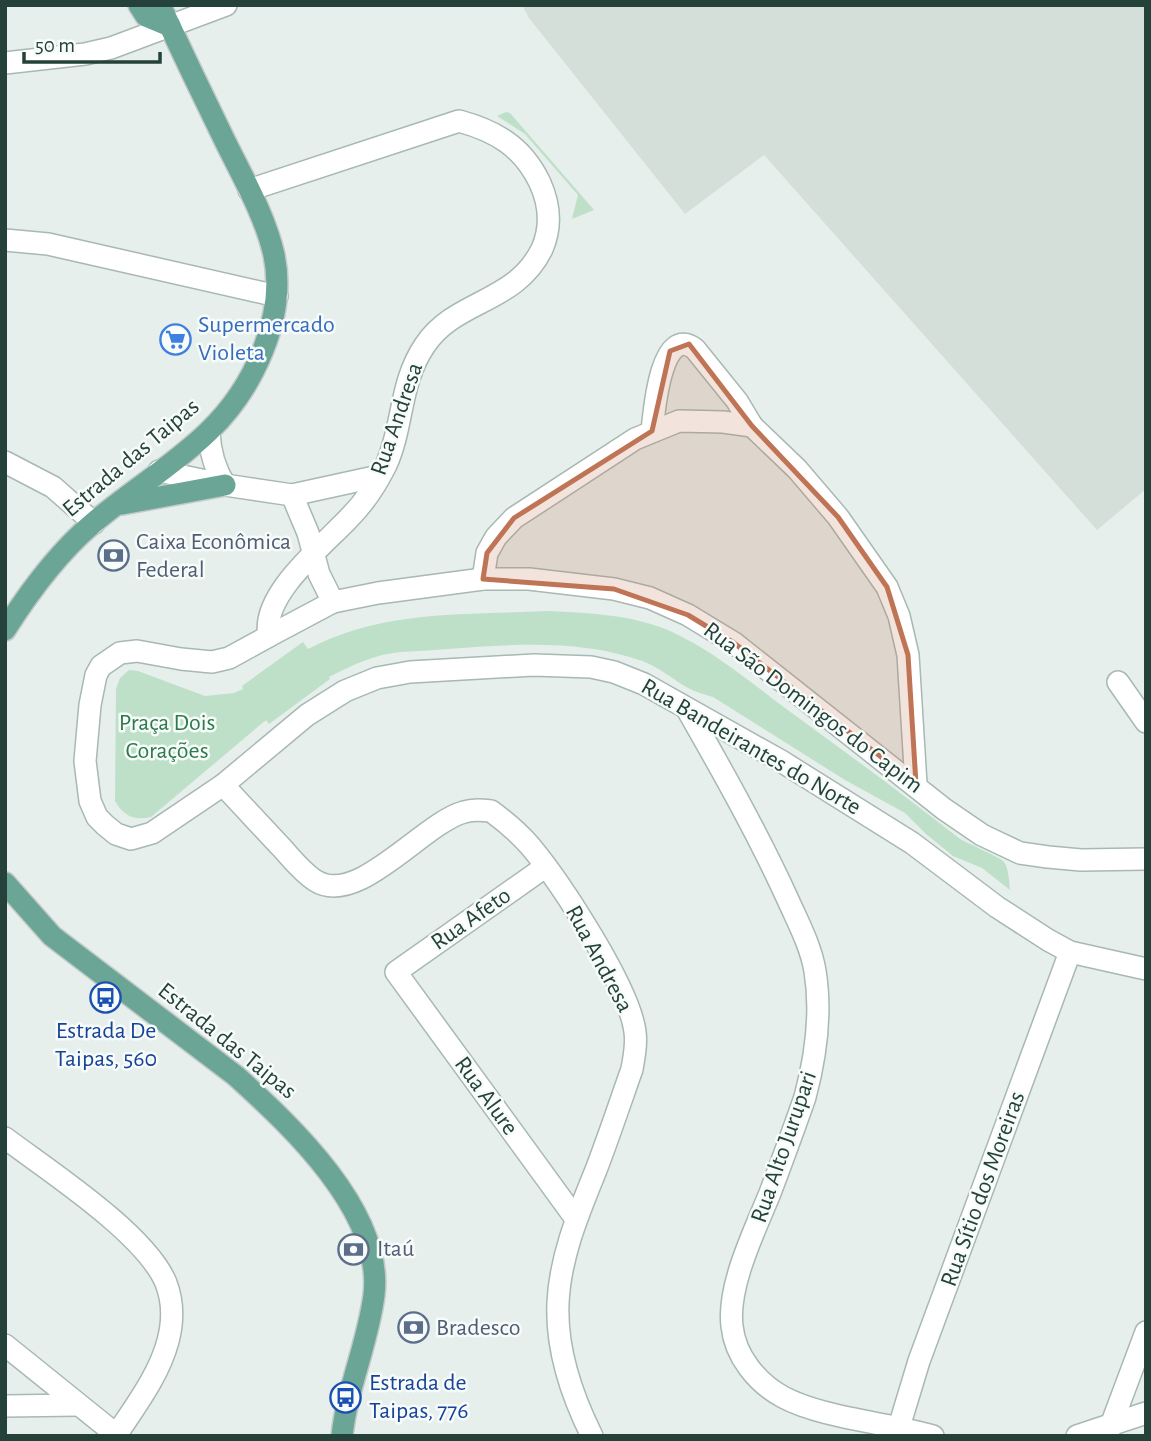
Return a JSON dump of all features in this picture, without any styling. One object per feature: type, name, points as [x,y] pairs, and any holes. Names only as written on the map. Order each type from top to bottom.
[{"type":"main road","points":[[139,5],[146,16],[164,12]]},
{"type":"main road","name":"Estrada das Taipas","points":[[5,630],[39,582],[74,541],[209,432],[230,406],[256,365],[274,321],[277,296],[274,256],[249,190],[164,12]]},
{"type":"main road","points":[[120,504],[225,485]]},
{"type":"main road","name":"Estrada das Taipas","points":[[5,883],[52,936],[236,1076],[263,1101],[309,1150],[348,1204],[369,1245],[374,1268],[374,1293],[342,1436]]},
{"type":"street","points":[[5,63],[85,54],[111,48],[164,12],[226,5]]},
{"type":"street","name":"Rua Andresa","points":[[249,190],[459,121],[482,128],[523,153],[546,197],[549,230],[536,259],[515,284],[456,316],[426,343],[405,385],[395,436],[386,464],[370,492],[351,516],[295,574],[272,608],[268,620],[269,636]]},
{"type":"street","points":[[5,240],[48,244],[277,296]]},
{"type":"street","points":[[652,431],[657,394],[670,351],[682,343],[689,344],[737,401],[752,426],[805,479],[838,517],[887,587],[900,616],[908,655],[916,784]]},
{"type":"street","points":[[483,579],[487,553],[496,537],[514,518],[635,439],[679,421],[752,426]]},
{"type":"street","points":[[209,432],[210,452],[216,471],[225,485]]},
{"type":"street","points":[[5,462],[53,487],[94,523]]},
{"type":"street","points":[[159,471],[292,495],[379,476]]},
{"type":"street","points":[[292,495],[308,533],[322,581],[334,603]]},
{"type":"street","name":"Rua São Domingos do Capim","points":[[269,636],[334,603],[379,593],[483,579],[529,579],[614,589],[650,598],[688,615],[734,643],[982,835],[1020,853],[1081,860],[1146,859]]},
{"type":"street","points":[[223,785],[152,833],[131,839],[116,835],[97,817],[90,801],[85,761],[90,705],[96,675],[101,666],[120,653],[137,651],[212,662],[229,658],[269,636]]},
{"type":"street","name":"Rua Bandeirantes do Norte","points":[[223,785],[307,715],[345,691],[377,678],[410,672],[534,664],[592,667],[637,681],[781,761],[941,863],[1023,924],[1070,952],[1146,969]]},
{"type":"street","points":[[1118,682],[1146,722]]},
{"type":"street","name":"Rua Alto Jurupari","points":[[686,708],[778,879],[810,949],[818,996],[818,1024],[804,1097],[738,1281],[731,1324],[735,1343],[754,1374],[785,1398],[810,1407],[933,1436]]},
{"type":"street","name":"Rua Andresa","points":[[223,785],[300,868],[316,881],[329,887],[349,885],[377,869],[442,821],[465,812],[491,811],[530,846],[609,967],[619,986],[635,1031],[635,1052],[632,1069],[576,1219],[560,1283],[558,1304],[566,1367],[575,1397],[592,1436]]},
{"type":"street","name":"Rua Afeto","points":[[396,972],[545,867]]},
{"type":"street","name":"Rua Sítio dos Moreiras","points":[[899,1426],[919,1361],[1070,952]]},
{"type":"street","name":"Rua Alure","points":[[396,972],[576,1219]]},
{"type":"street","points":[[5,1138],[132,1237],[158,1268],[171,1302],[168,1340],[152,1379],[118,1435],[5,1345]]},
{"type":"street","points":[[1109,1431],[1146,1332]]},
{"type":"street","points":[[5,1406],[78,1405]]},
{"type":"street","points":[[1077,1436],[1109,1431],[1146,1413]]},
{"type":"highlighted area","points":[[689,344],[752,426],[838,517],[887,587],[908,655],[916,784],[734,643],[688,615],[614,589],[483,579],[487,553],[514,518],[652,431],[670,351]]},
{"type":"shaded area","points":[[522,5],[1146,5],[1146,489],[1097,530],[764,155],[685,214],[529,18]]},
{"type":"green space","points":[[510,113],[594,210],[572,219],[578,195],[525,134],[497,116]]},
{"type":"green space","name":"Praça Dois Corações","points":[[549,611],[633,619],[660,627],[709,652],[960,839],[1003,861],[1008,870],[1010,890],[982,868],[953,856],[905,813],[845,780],[713,697],[691,689],[642,661],[613,653],[553,645],[401,652],[355,664],[329,677],[330,679],[269,724],[266,720],[151,817],[130,816],[115,801],[116,689],[120,678],[129,670],[205,696],[234,693],[243,689],[242,686],[303,642],[308,649],[366,627],[426,616]]},
{"type":"place","name":"Supermercado Violeta","points":[[175,339]]},
{"type":"place","name":"Caixa Econômica Federal","points":[[113,556]]},
{"type":"place","name":"Estrada De Taipas, 560","points":[[106,997]]},
{"type":"place","name":"Itaú","points":[[354,1249]]},
{"type":"place","name":"Bradesco","points":[[413,1328]]},
{"type":"place","name":"Estrada de Taipas, 776","points":[[346,1397]]}]
